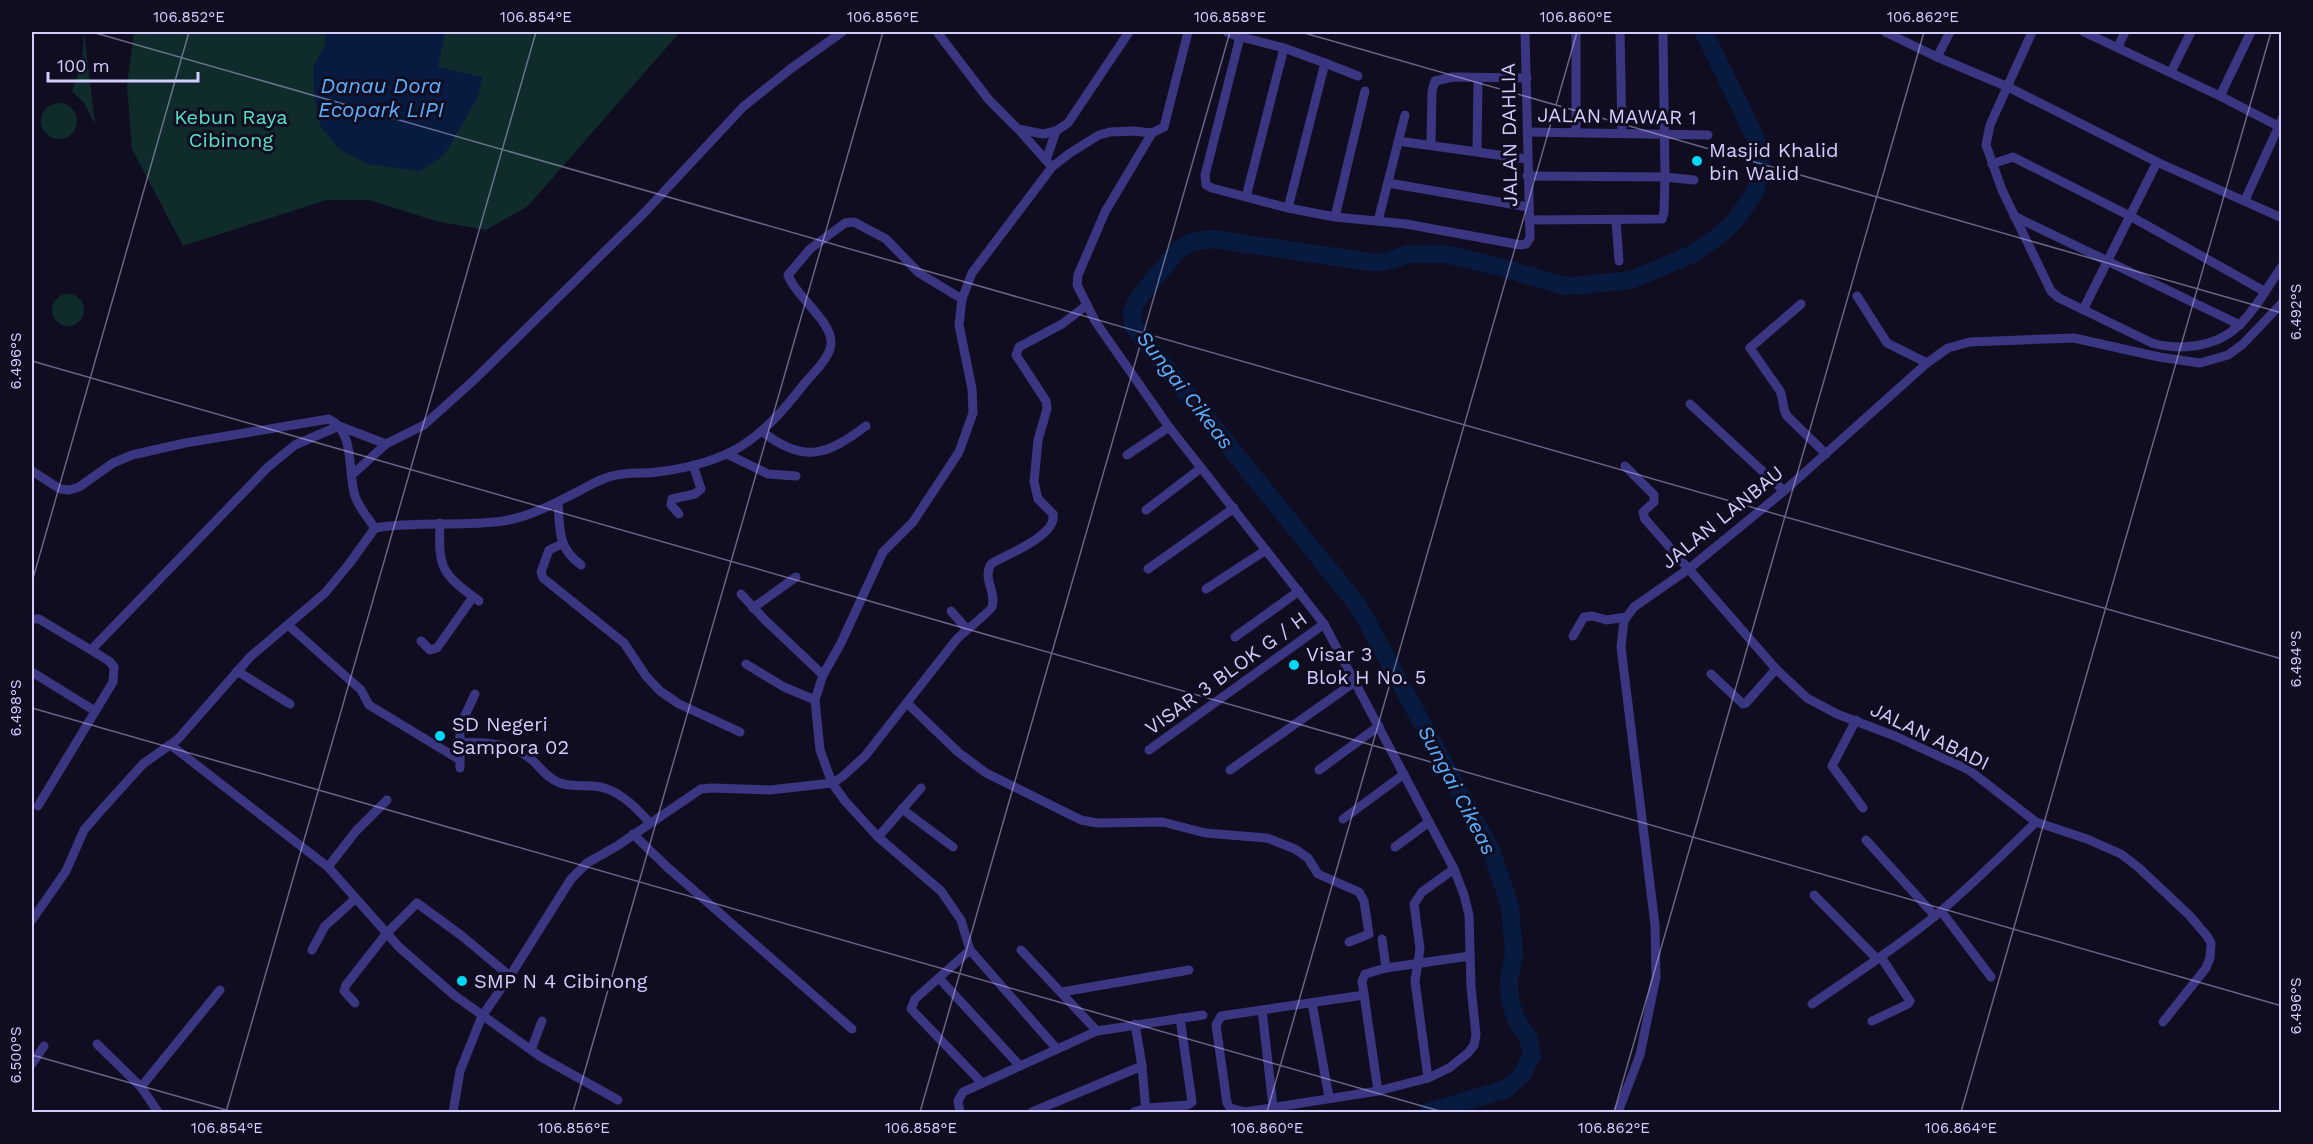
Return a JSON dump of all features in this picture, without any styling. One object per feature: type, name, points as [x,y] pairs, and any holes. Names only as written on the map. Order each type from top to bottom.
[{"type":"street","points":[[352,475],[386,444],[424,425],[474,380],[644,213],[743,107],[842,32]]},
{"type":"street","points":[[937,32],[989,100],[1049,164]]},
{"type":"street","points":[[1018,129],[1030,133],[1056,131],[1068,123],[1129,32]]},
{"type":"street","points":[[1049,164],[1100,135],[1120,131],[1152,133],[1161,130],[1166,120],[1188,32]]},
{"type":"street","name":"JALAN DAHLIA","points":[[1378,221],[1526,244],[1530,238],[1525,32]]},
{"type":"street","points":[[1576,32],[1576,133]]},
{"type":"street","points":[[1620,32],[1622,133]]},
{"type":"street","points":[[1529,220],[1662,219],[1665,212],[1663,32]]},
{"type":"street","points":[[1885,32],[2008,87],[2157,162],[2282,218]]},
{"type":"street","points":[[1937,57],[1950,32]]},
{"type":"street","points":[[2032,32],[1986,135],[1986,145],[2014,216],[2051,291],[2059,298],[2152,343],[2177,348],[2204,344],[2234,330],[2282,266]]},
{"type":"street","points":[[2084,32],[2280,122],[2245,200]]},
{"type":"street","points":[[2118,46],[2125,32]]},
{"type":"street","points":[[2171,72],[2191,32]]},
{"type":"street","points":[[2220,96],[2251,32]]},
{"type":"street","points":[[1232,34],[1239,38],[1238,47],[1204,181],[1212,188],[1288,208],[1335,217],[1378,221],[1405,115]]},
{"type":"street","points":[[1232,34],[1284,48],[1358,76]]},
{"type":"street","points":[[1246,197],[1284,48]]},
{"type":"street","points":[[1288,208],[1325,63]]},
{"type":"street","points":[[1431,145],[1432,91],[1435,81],[1453,77],[1527,78]]},
{"type":"street","points":[[1476,151],[1478,78]]},
{"type":"street","points":[[1335,217],[1365,91]]},
{"type":"street","points":[[1056,131],[1049,164],[1012,220],[972,273],[962,299],[959,325],[973,400],[973,413],[960,452],[913,522],[883,552],[841,643],[823,675],[815,700],[820,750],[832,783],[878,837],[941,891],[961,920],[970,950],[1056,1048]]},
{"type":"street","name":"JALAN MAWAR 1","points":[[1527,132],[1708,135]]},
{"type":"street","points":[[1152,133],[1105,212],[1078,275],[1077,285],[1108,342],[1169,427],[1324,624],[1454,869],[1469,915],[1471,987],[1476,1035],[1474,1045],[1461,1060],[1428,1078],[1377,1091],[1245,1112],[1230,1108],[1227,1103],[1216,1025],[1221,1016],[1364,995]]},
{"type":"street","points":[[1398,141],[1527,159]]},
{"type":"street","points":[[1992,164],[2013,157],[2130,216],[2264,291]]},
{"type":"street","points":[[2083,310],[2157,162]]},
{"type":"street","points":[[1527,176],[1665,177],[1694,180]]},
{"type":"street","points":[[1388,183],[1528,207]]},
{"type":"street","points":[[2014,216],[2240,325]]},
{"type":"street","points":[[1616,220],[1619,261]]},
{"type":"street","points":[[32,920],[66,871],[84,830],[134,772],[150,758],[172,746],[263,644],[325,593],[375,528],[412,523],[503,520],[518,517],[558,502],[597,481],[612,476],[657,472],[729,455],[763,432],[793,399],[826,356],[832,344],[827,327],[797,292],[790,280],[789,272],[810,249],[845,223],[854,222],[886,239],[919,273],[962,299]]},
{"type":"street","points":[[1857,296],[1887,343],[1927,363]]},
{"type":"street","name":"JALAN LANBAU","points":[[1626,617],[1641,601],[1690,568],[1784,491],[1927,363],[1948,348],[1970,342],[2074,338],[2160,357],[2200,363],[2228,355],[2244,344],[2282,303]]},
{"type":"street","points":[[1801,304],[1750,348],[1780,391],[1786,416],[1826,454]]},
{"type":"street","points":[[453,1113],[460,1071],[482,1016],[578,870],[701,789],[770,790],[832,783],[854,768],[966,628],[989,611],[992,606],[987,574],[991,564],[1047,533],[1054,522],[1053,514],[1038,499],[1034,482],[1038,440],[1047,409],[1046,400],[1016,355],[1019,347],[1062,324],[1087,305]]},
{"type":"street","points":[[1690,404],[1784,491]]},
{"type":"street","points":[[32,471],[60,489],[69,490],[79,487],[113,463],[132,454],[328,419],[339,426],[386,444]]},
{"type":"street","points":[[339,426],[345,439],[355,496],[375,528]]},
{"type":"street","points":[[91,650],[268,467],[295,445],[339,426]]},
{"type":"street","points":[[763,432],[789,449],[806,453],[834,447],[866,426]]},
{"type":"street","points":[[1126,455],[1169,427]]},
{"type":"street","points":[[729,455],[768,474],[796,476]]},
{"type":"street","points":[[680,514],[671,505],[672,499],[695,494],[701,489],[693,465]]},
{"type":"street","name":"JALAN ABADI","points":[[1625,466],[1654,495],[1654,502],[1643,512],[1645,519],[1776,669],[1807,698],[1837,714],[1895,736],[1969,771],[2036,822],[2087,839],[2121,854],[2189,915],[2207,936],[2211,943],[2211,950],[2206,968],[2163,1022]]},
{"type":"street","points":[[1146,510],[1201,468]]},
{"type":"street","points":[[558,502],[562,544],[567,554],[581,565]]},
{"type":"street","points":[[1148,569],[1234,508]]},
{"type":"street","points":[[421,641],[430,650],[437,648],[476,599],[448,575],[442,566],[439,556],[440,523]]},
{"type":"street","points":[[562,544],[549,550],[541,572],[543,578],[624,643],[660,691],[679,704],[740,732]]},
{"type":"street","points":[[1206,590],[1266,550]]},
{"type":"street","points":[[753,608],[796,577]]},
{"type":"street","points":[[1235,637],[1299,591]]},
{"type":"street","points":[[741,594],[823,675]]},
{"type":"street","points":[[951,611],[966,628]]},
{"type":"street","points":[[1573,636],[1584,617],[1592,616],[1607,620],[1626,617]]},
{"type":"street","points":[[1618,1113],[1640,1055],[1656,976],[1655,925],[1621,647],[1622,627],[1626,617]]},
{"type":"street","points":[[32,619],[39,619],[109,661],[114,667],[115,674],[113,682],[38,806]]},
{"type":"street","name":"VISAR 3 BLOK G / H","points":[[1149,750],[1324,624]]},
{"type":"street","points":[[288,625],[361,690],[369,705],[460,764],[462,720],[475,694]]},
{"type":"street","points":[[746,664],[784,687],[815,700]]},
{"type":"street","points":[[1711,674],[1743,704],[1776,669]]},
{"type":"street","points":[[237,671],[290,705]]},
{"type":"street","points":[[32,672],[95,711]]},
{"type":"street","points":[[1230,770],[1356,681]]},
{"type":"street","points":[[906,703],[958,752],[986,773],[1081,820],[1107,823],[1163,822],[1205,832],[1267,838],[1295,849],[1308,858],[1318,874],[1359,892],[1364,901],[1369,935],[1349,942]]},
{"type":"street","points":[[1856,720],[1832,766],[1863,808]]},
{"type":"street","points":[[1319,770],[1379,726]]},
{"type":"street","points":[[460,743],[494,745],[515,750],[525,754],[543,772],[561,783],[612,790],[632,804],[650,823]]},
{"type":"street","points":[[172,746],[328,867],[386,934],[431,976],[482,1016],[531,1050],[618,1100]]},
{"type":"street","points":[[1343,819],[1404,774]]},
{"type":"street","points":[[878,837],[921,788]]},
{"type":"street","points":[[328,867],[356,831],[387,800]]},
{"type":"street","points":[[902,809],[953,847]]},
{"type":"street","points":[[1395,847],[1429,822]]},
{"type":"street","points":[[1812,1004],[1879,958],[1938,913],[2036,822]]},
{"type":"street","points":[[633,834],[666,866],[852,1029]]},
{"type":"street","points":[[1866,840],[1938,913],[1991,977]]},
{"type":"street","points":[[1428,1078],[1415,981],[1420,949],[1414,904],[1422,892],[1454,869]]},
{"type":"street","points":[[1814,895],[1879,958],[1910,1001],[1872,1021]]},
{"type":"street","points":[[312,950],[325,926],[355,898]]},
{"type":"street","points":[[355,1003],[346,994],[344,988],[386,934],[413,904],[420,904],[510,976]]},
{"type":"street","points":[[1383,939],[1386,968]]},
{"type":"street","points":[[970,950],[915,999],[911,1010],[982,1083]]},
{"type":"street","points":[[1022,950],[1097,1031]]},
{"type":"street","points":[[1377,1091],[1362,981],[1365,974],[1386,968],[1470,956]]},
{"type":"street","points":[[1062,992],[1189,970]]},
{"type":"street","points":[[939,978],[1020,1066]]},
{"type":"street","points":[[141,1087],[220,990]]},
{"type":"street","points":[[1312,1003],[1329,1097]]},
{"type":"street","points":[[1262,1010],[1273,1107]]},
{"type":"street","points":[[960,1113],[960,1096],[982,1083],[1097,1031],[1203,1015]]},
{"type":"street","points":[[1134,1113],[1188,1105],[1192,1102],[1180,1018]]},
{"type":"street","points":[[531,1050],[542,1021]]},
{"type":"street","points":[[1135,1024],[1146,1111]]},
{"type":"street","points":[[97,1044],[141,1087],[154,1110]]},
{"type":"street","points":[[32,1064],[44,1046]]},
{"type":"street","points":[[1032,1113],[1142,1066]]},
{"type":"green space","points":[[84,32],[95,124],[84,103],[72,91],[82,62]]},
{"type":"green space","name":"Kebun Raya Cibinong","points":[[134,32],[680,32],[528,206],[486,230],[436,221],[369,200],[326,200],[183,246],[132,149],[127,85]]},
{"type":"green space","points":[[59,103],[72,108],[77,121],[72,134],[59,139],[46,134],[41,121],[46,108]]},
{"type":"green space","points":[[68,294],[79,299],[84,310],[79,321],[68,326],[57,321],[52,310],[57,299]]},
{"type":"water","name":"Danau Dora Ecopark LIPI","points":[[326,32],[445,32],[438,67],[482,77],[478,97],[444,155],[420,171],[368,164],[339,149],[321,127],[315,99],[313,68],[325,45]]},
{"type":"waterway","name":"Sungai Cikeas","points":[[1428,1112],[1506,1089],[1522,1075],[1532,1055],[1528,1037],[1516,1019],[1510,1001],[1509,980],[1514,954],[1510,906],[1491,850],[1359,607],[1158,358],[1133,325],[1132,311],[1140,296],[1178,250],[1192,242],[1212,239],[1370,262],[1384,262],[1409,254],[1445,254],[1565,286],[1631,280],[1690,255],[1716,238],[1734,222],[1754,194],[1762,169],[1755,137],[1704,32]]},
{"type":"place","name":"Masjid Khalid bin Walid","points":[[1697,161]]},
{"type":"place","name":"Visar 3 Blok H No. 5","points":[[1294,665]]},
{"type":"place","name":"SD Negeri Sampora 02","points":[[440,736]]},
{"type":"place","name":"SMP N 4 Cibinong","points":[[462,981]]}]
